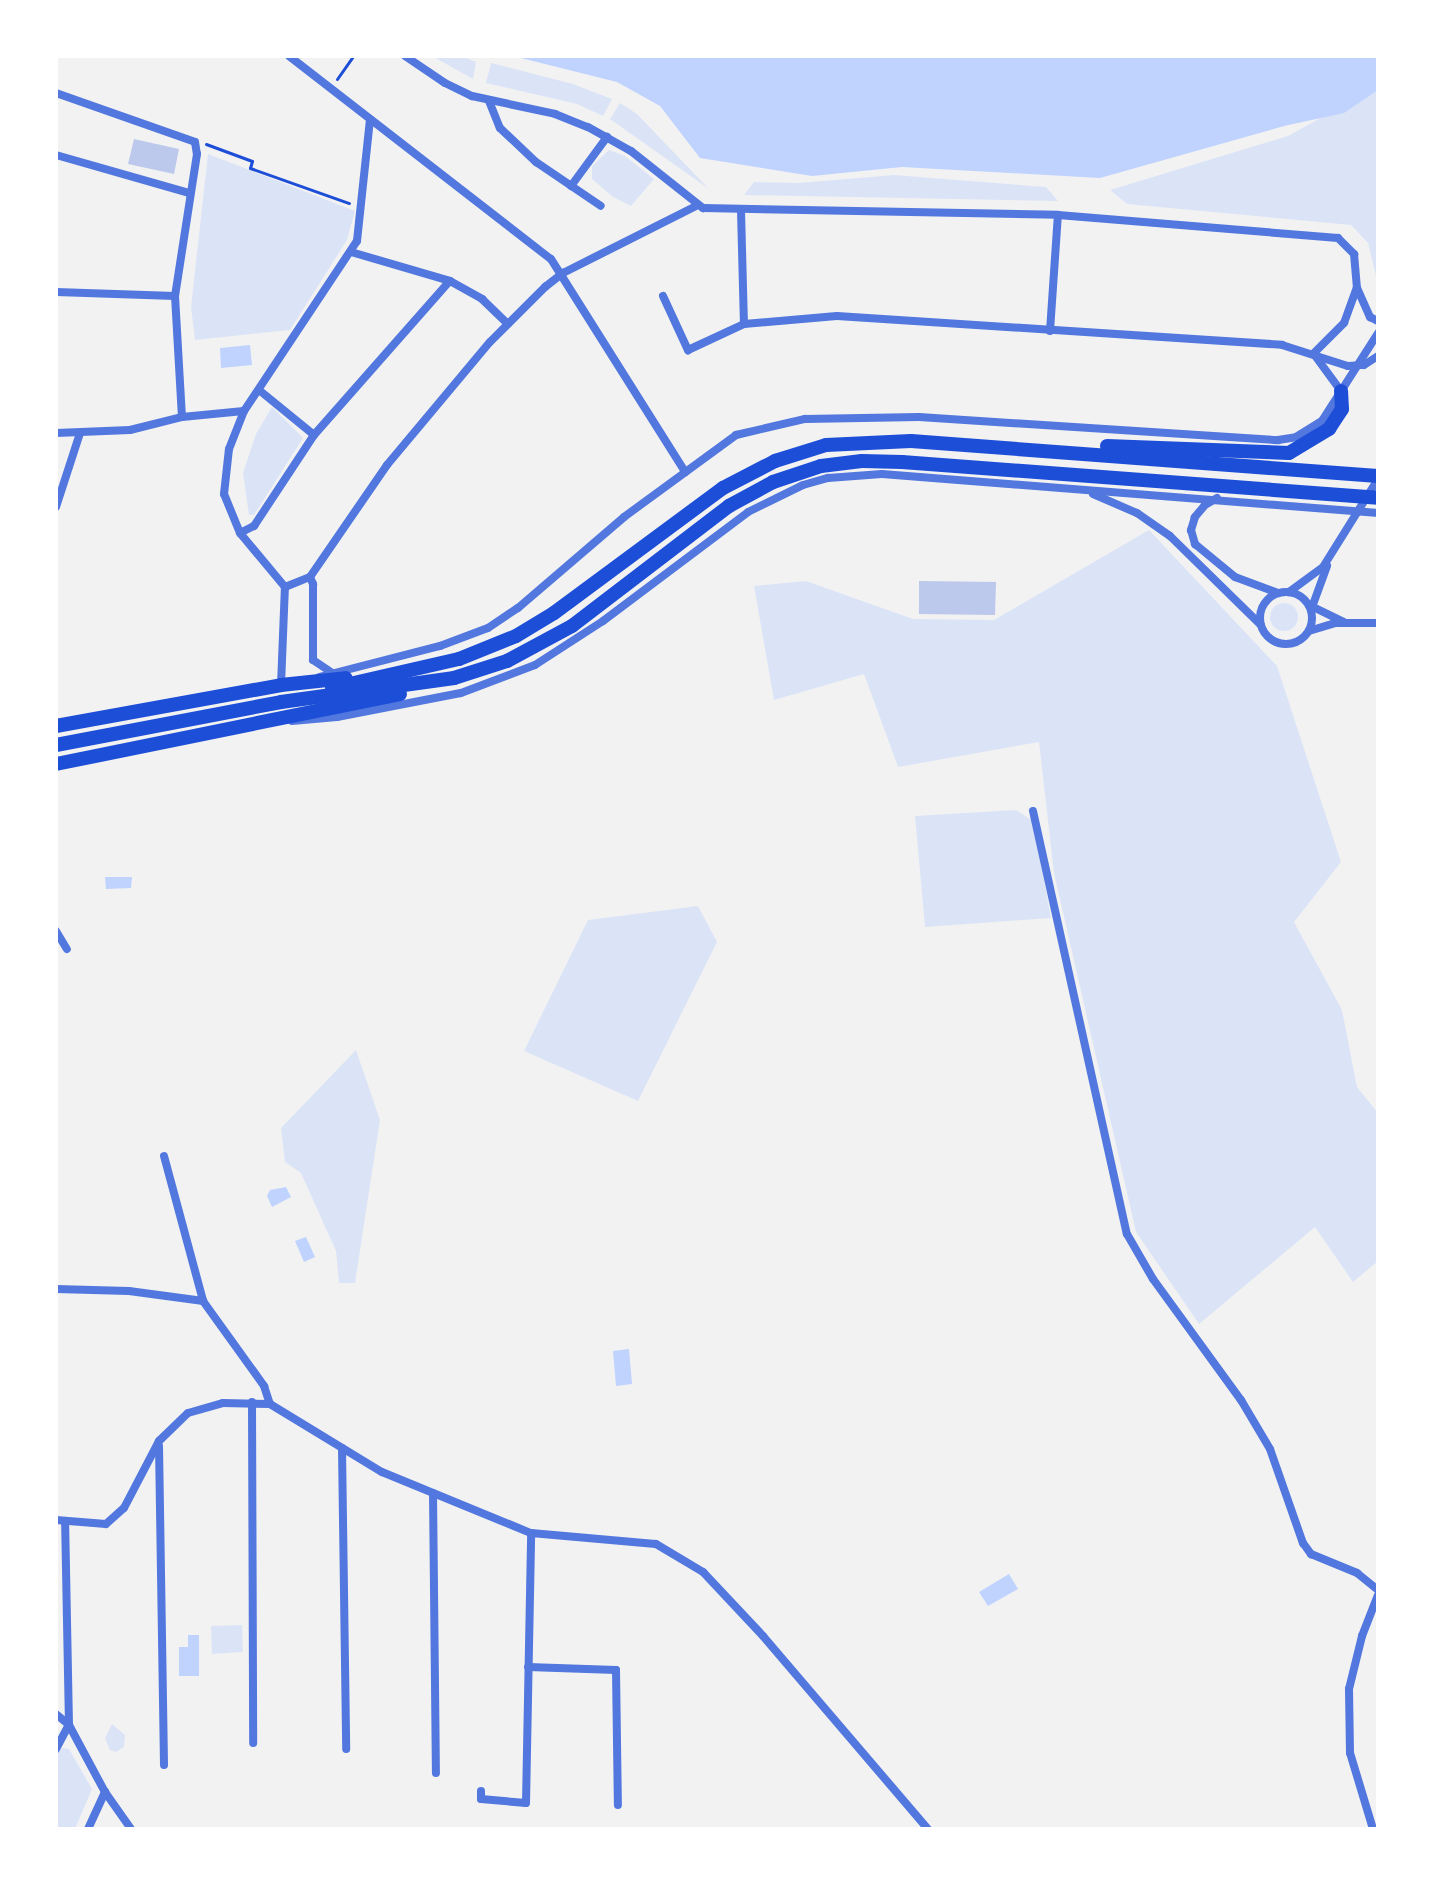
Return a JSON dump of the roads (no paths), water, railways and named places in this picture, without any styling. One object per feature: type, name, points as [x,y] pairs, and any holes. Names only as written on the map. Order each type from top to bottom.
[{"type":"highway","points":[[1067,452],[1110,446],[1289,453],[1329,429],[1342,409],[1341,391]]},
{"type":"highway","points":[[281,702],[367,677],[459,659],[516,636],[554,613],[723,488],[775,461],[802,452],[851,442],[911,441],[1378,478]]},
{"type":"highway","points":[[56,764],[275,722],[407,692],[507,661],[572,626],[729,506],[773,482],[821,466],[862,461],[918,462],[1378,498]]},
{"type":"highway","points":[[56,726],[315,679],[367,677]]},
{"type":"highway","points":[[56,745],[281,702],[454,678]]},
{"type":"street","points":[[289,56],[551,259],[563,273],[685,472]]},
{"type":"street","points":[[405,56],[445,83],[489,101],[555,114],[607,137],[631,151],[696,206]]},
{"type":"street","points":[[56,93],[195,142],[197,154],[175,296],[182,417]]},
{"type":"street","points":[[489,101],[489,109],[500,128],[536,162],[601,206]]},
{"type":"street","points":[[281,685],[285,587],[240,533],[224,494],[229,449],[244,411],[357,241],[370,120]]},
{"type":"street","points":[[571,186],[607,137]]},
{"type":"street","points":[[56,155],[189,193]]},
{"type":"street","points":[[285,587],[310,577],[387,465],[507,323],[563,273],[696,206],[741,211],[1058,215],[1338,238],[1354,254],[1357,288],[1370,317],[1378,321]]},
{"type":"street","points":[[741,211],[744,324]]},
{"type":"street","points":[[1050,331],[1058,215]]},
{"type":"street","points":[[351,252],[450,281],[482,299],[507,323]]},
{"type":"street","points":[[240,533],[254,526],[314,435],[450,281]]},
{"type":"street","points":[[1313,354],[1344,323],[1357,288]]},
{"type":"street","points":[[56,292],[175,296]]},
{"type":"street","points":[[663,296],[688,350],[744,324],[837,316],[1282,345],[1355,365],[1364,365],[1378,356]]},
{"type":"street","points":[[315,679],[331,672],[440,646],[488,628],[518,608],[624,517],[736,435],[805,419],[919,417],[1278,440],[1296,437],[1322,421],[1378,333]]},
{"type":"street","points":[[1313,354],[1325,365],[1341,391]]},
{"type":"street","points":[[259,390],[314,435]]},
{"type":"street","points":[[56,433],[130,430],[182,417],[244,411]]},
{"type":"street","points":[[56,507],[80,433]]},
{"type":"street","points":[[275,722],[337,717],[461,693],[535,665],[603,621],[748,512],[803,485],[828,478],[882,474],[1378,513]]},
{"type":"street","points":[[1217,498],[1205,505],[1195,517],[1191,530],[1195,544],[1235,577],[1278,593],[1289,592],[1311,579],[1331,556],[1378,478]]},
{"type":"street","points":[[1061,488],[1099,495],[1154,524],[1261,625],[1270,638],[1283,643],[1298,641],[1308,631],[1348,623],[1378,623]]},
{"type":"street","points":[[1308,631],[1310,607],[1331,556]]},
{"type":"street","points":[[310,577],[313,584],[313,660],[331,672]]},
{"type":"street","points":[[1289,592],[1310,607],[1348,623]]},
{"type":"street","points":[[1261,625],[1265,603],[1278,593]]},
{"type":"street","points":[[1033,811],[1127,1234],[1153,1279],[1241,1400],[1270,1449],[1303,1543],[1311,1554],[1357,1573],[1378,1593],[1362,1636],[1349,1689],[1350,1753],[1373,1829]]},
{"type":"street","points":[[56,931],[67,949]]},
{"type":"street","points":[[164,1156],[203,1301],[264,1386],[270,1404]]},
{"type":"street","points":[[56,1289],[129,1291],[203,1301]]},
{"type":"street","points":[[252,1402],[253,1743]]},
{"type":"street","points":[[56,1749],[69,1725],[61,1522],[106,1524],[124,1508],[159,1441],[188,1413],[223,1403],[252,1402],[270,1404],[382,1472],[531,1533],[656,1544],[703,1572],[763,1636],[928,1829]]},
{"type":"street","points":[[159,1441],[164,1765]]},
{"type":"street","points":[[342,1448],[346,1749]]},
{"type":"street","points":[[433,1493],[436,1773]]},
{"type":"street","points":[[481,1791],[481,1799],[526,1803],[531,1533]]},
{"type":"street","points":[[528,1667],[616,1670],[618,1805]]},
{"type":"street","points":[[56,1714],[69,1725],[105,1792],[131,1829]]},
{"type":"street","points":[[88,1829],[105,1792]]},
{"type":"water","points":[[513,56],[1378,56],[1378,90],[1344,113],[1284,126],[1100,178],[902,167],[812,176],[700,158],[660,106],[617,82]]},
{"type":"water","points":[[250,345],[252,365],[221,368],[220,348]]},
{"type":"water","points":[[105,877],[132,877],[131,888],[106,889]]},
{"type":"water","points":[[286,1187],[291,1197],[272,1207],[267,1196],[270,1190]]},
{"type":"water","points":[[306,1237],[315,1257],[304,1262],[295,1241]]},
{"type":"water","points":[[629,1349],[632,1384],[616,1386],[613,1351]]},
{"type":"water","points":[[1009,1574],[1018,1589],[988,1606],[979,1592]]},
{"type":"water","points":[[188,1635],[199,1635],[199,1676],[179,1676],[179,1647],[188,1647]]}]
